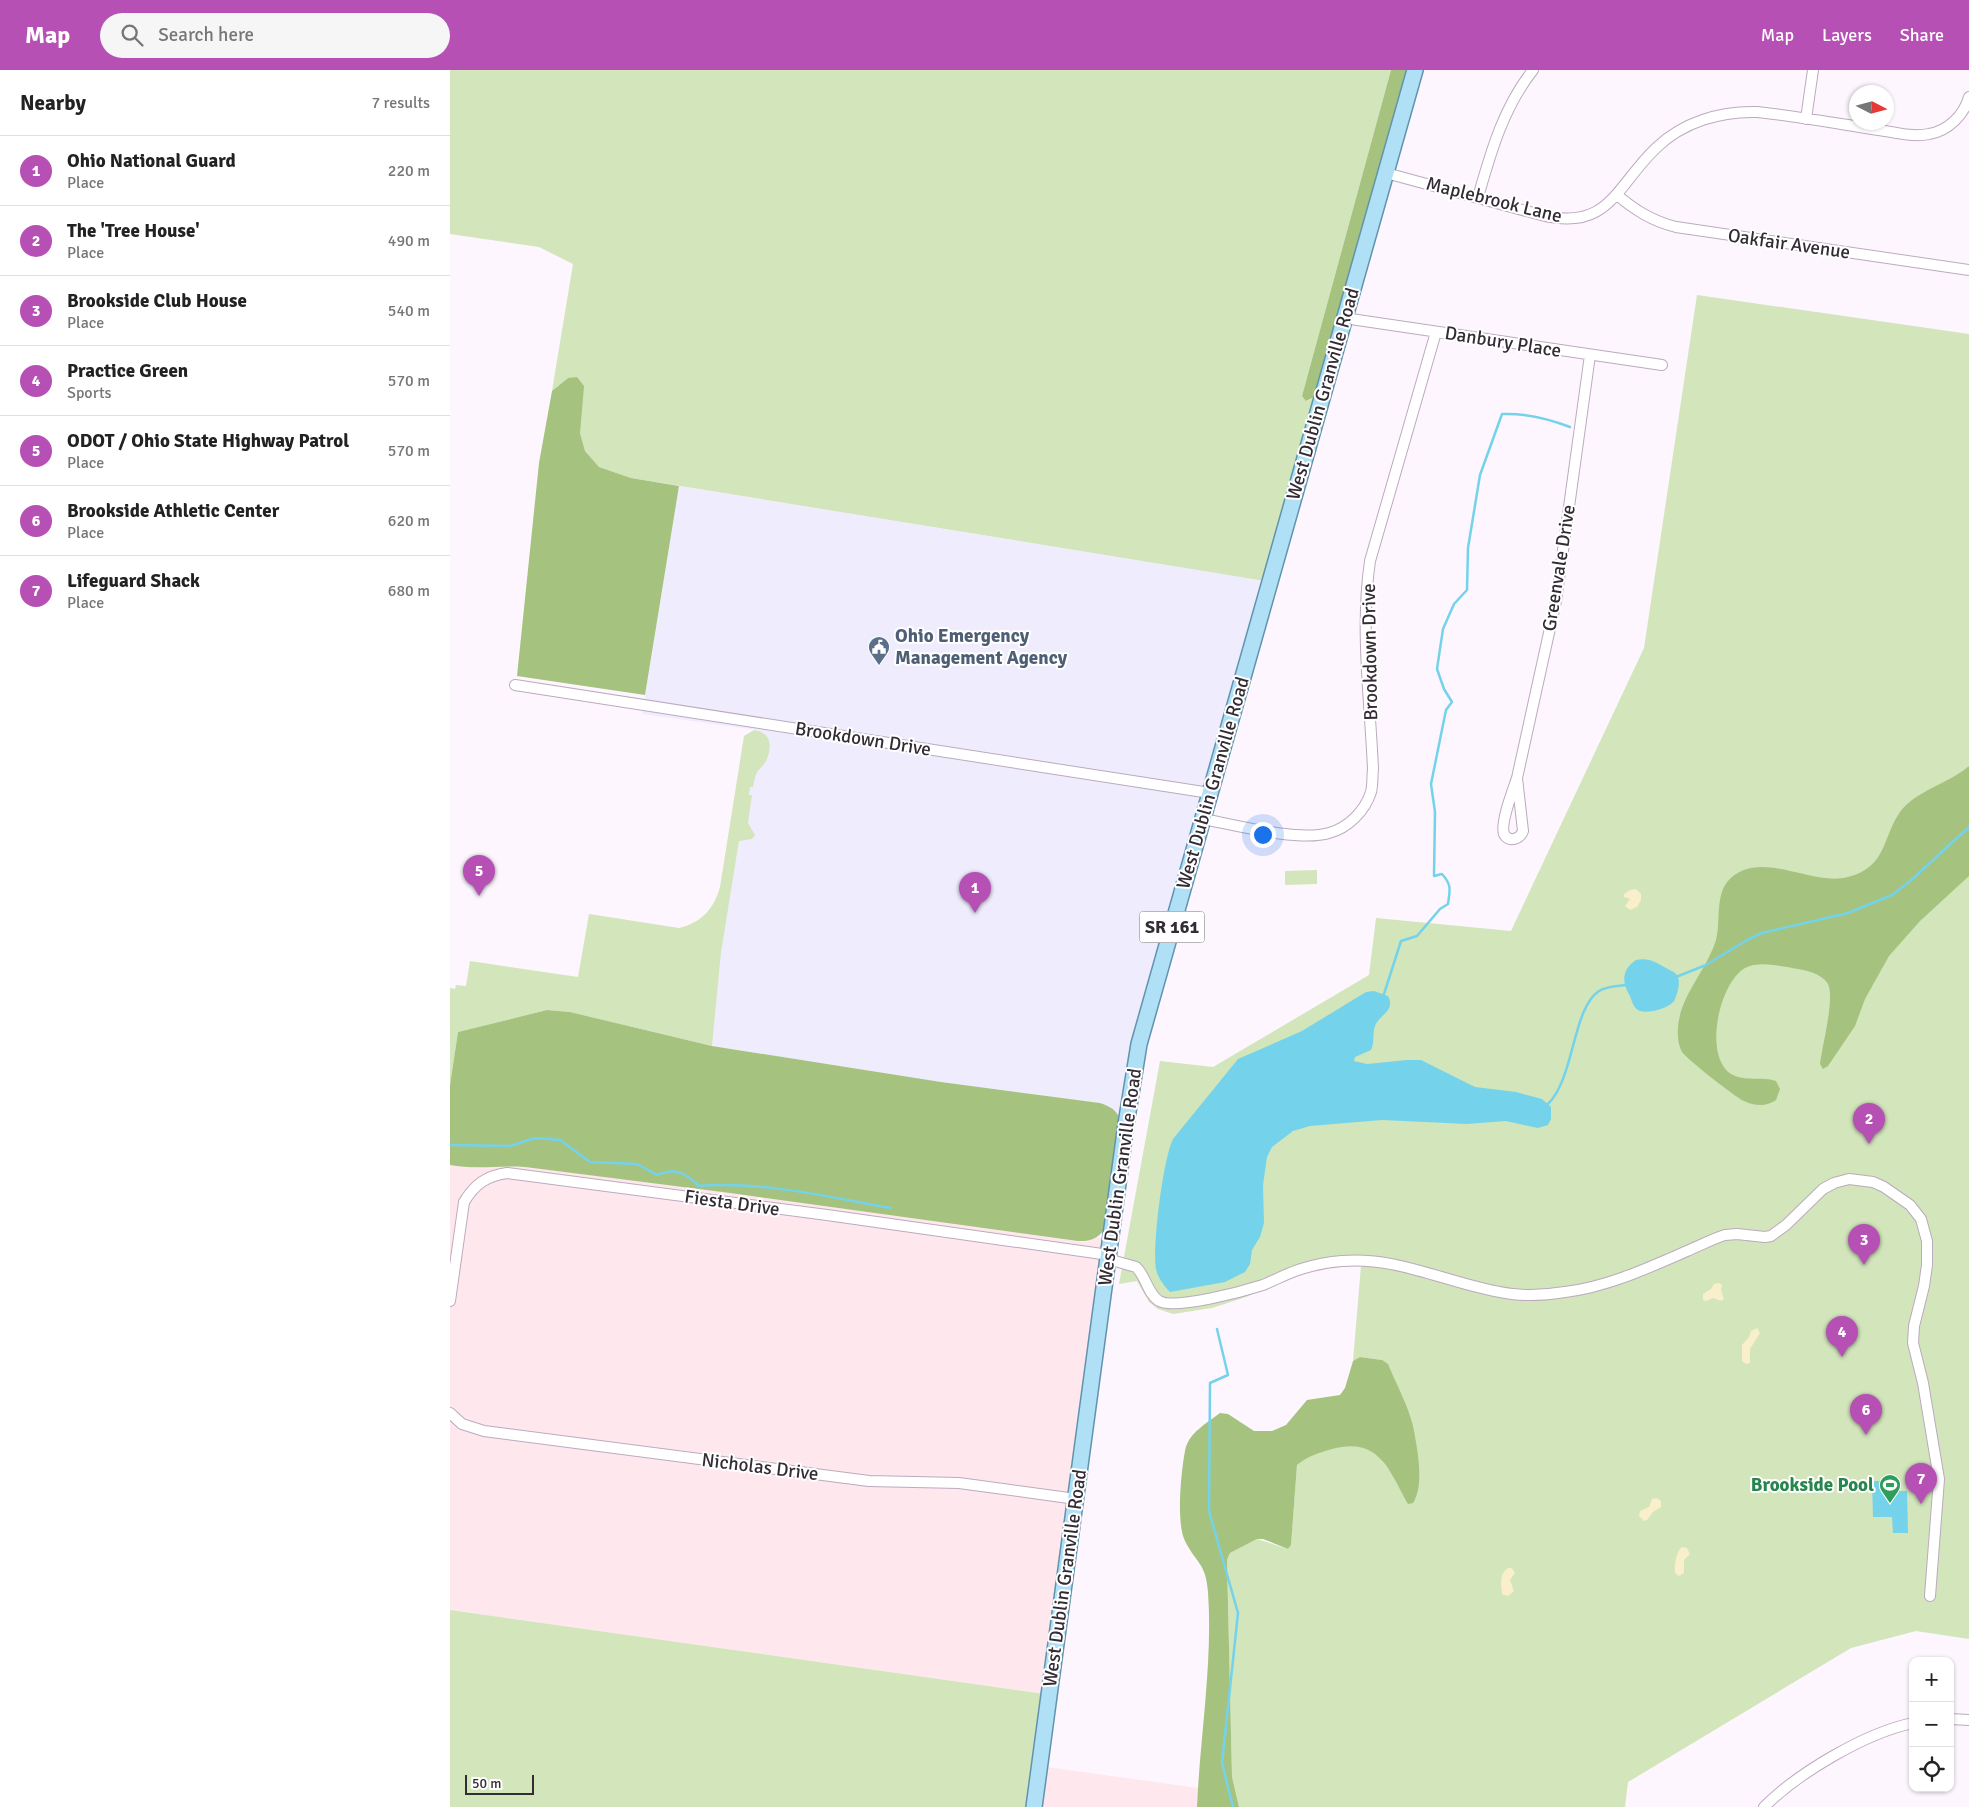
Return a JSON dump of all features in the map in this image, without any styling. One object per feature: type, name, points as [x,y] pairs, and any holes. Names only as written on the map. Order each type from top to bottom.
[{"type":"main road","name":"West Dublin Granville Road","points":[[1034,1807],[1126,1124],[1139,1044],[1415,70]]},
{"type":"street","points":[[1478,198],[1493,145],[1503,119],[1520,89],[1534,70]]},
{"type":"street","points":[[1806,119],[1814,70]]},
{"type":"street","name":"Maplebrook Lane","points":[[1386,172],[1541,215],[1566,220],[1591,214],[1604,207],[1617,195],[1656,147],[1699,121],[1724,114],[1747,112],[1925,135],[1941,131],[1953,122],[1969,100]]},
{"type":"street","name":"Oakfair Avenue","points":[[1617,195],[1642,214],[1676,226],[1969,270]]},
{"type":"street","name":"Danbury Place","points":[[1344,318],[1662,365]]},
{"type":"street","name":"Brookdown Drive","points":[[1203,819],[1285,834],[1311,836],[1328,834],[1341,828],[1365,808],[1372,790],[1373,768],[1366,585],[1370,561],[1436,332]]},
{"type":"street","name":"Greenvale Drive","points":[[1517,778],[1523,832],[1518,838],[1513,839],[1508,838],[1504,834],[1503,826],[1517,778],[1556,600],[1590,355]]},
{"type":"street","name":"Brookdown Drive","points":[[515,686],[1210,793]]},
{"type":"street","name":"Fiesta Drive","points":[[450,1300],[464,1202],[485,1178],[507,1174],[827,1215],[1109,1257],[1136,1267],[1156,1298],[1163,1303],[1171,1304],[1202,1300],[1241,1291],[1304,1268],[1327,1262],[1349,1260],[1406,1266],[1512,1294],[1549,1294],[1575,1291],[1607,1282],[1725,1235],[1770,1236],[1783,1228],[1819,1192],[1830,1184],[1849,1179],[1873,1182],[1888,1189],[1910,1204],[1920,1216],[1925,1229],[1927,1252],[1926,1277],[1914,1324],[1913,1341],[1923,1383],[1939,1479],[1930,1596]]},
{"type":"street","name":"Nicholas Drive","points":[[450,1413],[462,1424],[484,1431],[869,1481],[959,1483],[1076,1499]]},
{"type":"street","points":[[1954,1719],[1969,1720]]},
{"type":"street","points":[[1764,1807],[1776,1794],[1800,1777],[1848,1749],[1884,1732],[1909,1724]]},
{"type":"shaded area","points":[[679,486],[1265,581],[1121,1123],[1100,1103],[941,1082],[712,1046],[721,953],[757,730],[642,714]]},
{"type":"shaded area","points":[[450,1165],[471,1168],[500,1165],[525,1167],[1086,1242],[1098,1237],[1113,1244],[1040,1766],[1198,1788],[1197,1807],[1029,1807],[1045,1694],[450,1610]]},
{"type":"green space","points":[[450,70],[1391,70],[1302,396],[1307,401],[1316,396],[1265,581],[631,478],[599,467],[585,451],[580,433],[580,419],[568,378],[552,391],[573,264],[539,247],[450,234]]},
{"type":"green space","points":[[1391,70],[1407,70],[1316,396],[1306,401],[1302,396]]},
{"type":"green space","points":[[1697,295],[1969,334],[1969,1639],[1916,1631],[1851,1648],[1628,1782],[1625,1807],[1239,1807],[1232,1777],[1227,1560],[1230,1553],[1257,1539],[1288,1549],[1291,1545],[1297,1465],[1310,1455],[1341,1446],[1360,1445],[1376,1453],[1389,1470],[1382,1360],[1360,1357],[1353,1361],[1361,1266],[1329,1267],[1302,1273],[1246,1297],[1212,1308],[1173,1314],[1158,1309],[1149,1302],[1137,1281],[1119,1284],[1160,1061],[1213,1067],[1369,975],[1376,918],[1511,931],[1644,648]]},
{"type":"green space","points":[[577,377],[584,386],[580,433],[585,451],[599,467],[631,478],[679,486],[645,695],[517,676],[539,463],[552,391],[568,378]]},
{"type":"green space","points":[[754,730],[764,734],[769,740],[769,754],[756,774],[753,787],[750,787],[749,795],[752,795],[748,823],[755,835],[752,839],[739,841],[721,953],[712,1046],[570,1012],[547,1010],[458,1032],[450,1085],[450,988],[455,989],[456,985],[466,986],[470,961],[578,977],[589,914],[679,928],[694,923],[706,914],[714,902],[720,887],[744,736]]},
{"type":"green space","points":[[1969,766],[1969,876],[1920,921],[1889,956],[1865,999],[1855,1026],[1828,1066],[1823,1069],[1820,1064],[1829,1011],[1830,991],[1828,984],[1819,975],[1811,972],[1758,964],[1745,968],[1736,976],[1728,988],[1722,1003],[1716,1037],[1722,1065],[1731,1074],[1742,1078],[1776,1081],[1780,1089],[1776,1100],[1760,1105],[1744,1101],[1722,1086],[1686,1056],[1681,1050],[1678,1039],[1678,1024],[1681,1011],[1716,940],[1721,894],[1728,881],[1741,871],[1755,867],[1770,867],[1833,879],[1848,877],[1861,872],[1877,859],[1894,822],[1906,805],[1914,798]]},
{"type":"green space","points":[[1317,870],[1317,884],[1285,885],[1285,871]]},
{"type":"green space","points":[[547,1010],[570,1012],[712,1046],[941,1082],[1100,1103],[1116,1112],[1121,1123],[1107,1225],[1102,1233],[1095,1238],[1087,1241],[1078,1241],[525,1167],[450,1165],[450,1085],[458,1032]]},
{"type":"green space","points":[[1360,1357],[1382,1360],[1388,1364],[1405,1402],[1413,1426],[1418,1455],[1419,1486],[1417,1495],[1413,1503],[1408,1504],[1395,1479],[1381,1459],[1361,1447],[1348,1446],[1322,1452],[1309,1457],[1297,1465],[1291,1545],[1288,1549],[1263,1539],[1257,1539],[1230,1553],[1227,1560],[1232,1777],[1239,1807],[1197,1807],[1208,1672],[1209,1618],[1205,1575],[1182,1533],[1180,1510],[1181,1484],[1183,1460],[1187,1445],[1198,1429],[1220,1413],[1228,1414],[1254,1431],[1272,1431],[1286,1425],[1307,1400],[1340,1395],[1345,1388],[1353,1361]]},
{"type":"green space","points":[[450,1610],[1045,1694],[1029,1807],[450,1807]]},
{"type":"sand","points":[[1636,889],[1641,894],[1641,900],[1637,907],[1630,910],[1625,906],[1630,899],[1624,897],[1624,894]]},
{"type":"sand","points":[[1719,1283],[1722,1285],[1721,1290],[1724,1299],[1721,1301],[1713,1298],[1706,1301],[1703,1300],[1703,1294],[1711,1289],[1714,1284]]},
{"type":"sand","points":[[1757,1328],[1760,1333],[1750,1349],[1750,1363],[1746,1364],[1742,1361],[1742,1345],[1749,1337],[1751,1331]]},
{"type":"sand","points":[[1657,1498],[1661,1501],[1661,1507],[1644,1521],[1639,1516],[1640,1511],[1649,1507],[1652,1499]]},
{"type":"sand","points":[[1682,1547],[1687,1548],[1690,1554],[1684,1560],[1684,1573],[1679,1576],[1675,1573],[1675,1563],[1678,1552]]},
{"type":"sand","points":[[1508,1568],[1512,1568],[1515,1573],[1510,1580],[1514,1591],[1508,1596],[1502,1594],[1501,1583],[1503,1573]]},
{"type":"water","points":[[1645,959],[1653,961],[1675,973],[1679,985],[1673,1002],[1664,1008],[1647,1012],[1638,1010],[1635,1007],[1625,986],[1624,977],[1625,972],[1636,960]]},
{"type":"water","points":[[1374,991],[1388,996],[1390,1005],[1375,1026],[1371,1050],[1355,1057],[1354,1061],[1367,1064],[1421,1060],[1475,1087],[1516,1092],[1542,1099],[1551,1107],[1551,1119],[1548,1125],[1538,1128],[1506,1121],[1467,1124],[1382,1120],[1310,1126],[1293,1131],[1272,1147],[1267,1157],[1263,1185],[1264,1223],[1260,1237],[1252,1250],[1250,1264],[1245,1272],[1225,1282],[1170,1292],[1158,1276],[1155,1258],[1162,1183],[1173,1139],[1238,1059],[1302,1031],[1366,992]]},
{"type":"water","name":"Brookside Pool","points":[[1872,1481],[1885,1481],[1886,1491],[1907,1491],[1908,1533],[1893,1533],[1892,1517],[1873,1517]]},
{"type":"waterway","points":[[1384,994],[1401,941],[1417,936],[1440,909],[1448,904],[1449,885],[1442,874],[1434,876],[1435,812],[1431,784],[1446,710],[1452,702],[1444,689],[1437,669],[1443,629],[1454,604],[1467,590],[1468,548],[1480,475],[1502,414],[1536,417],[1570,427]]},
{"type":"waterway","points":[[1676,977],[1706,965],[1762,933],[1848,913],[1892,895],[1909,882],[1969,827]]},
{"type":"waterway","points":[[1548,1104],[1557,1092],[1564,1077],[1583,1012],[1590,1000],[1602,989],[1626,985]]},
{"type":"waterway","points":[[450,1145],[510,1146],[535,1138],[560,1140],[590,1162],[637,1164],[657,1175],[669,1172],[680,1173],[699,1186],[723,1185],[771,1188],[891,1208]]},
{"type":"waterway","points":[[1217,1329],[1228,1375],[1210,1383],[1209,1511],[1238,1613],[1222,1763],[1233,1807]]},
{"type":"place","name":"Ohio Emergency Management Agency","points":[[879,666]]},
{"type":"place","name":"ODOT / Ohio State Highway Patrol","points":[[479,896]]},
{"type":"place","name":"Ohio National Guard","points":[[975,913]]},
{"type":"place","name":"The 'Tree House'","points":[[1869,1144]]},
{"type":"place","name":"Brookside Club House","points":[[1864,1265]]},
{"type":"place","name":"Practice Green","points":[[1842,1357]]},
{"type":"place","name":"Brookside Athletic Center","points":[[1866,1435]]},
{"type":"place","name":"Brookside Pool","points":[[1890,1504]]},
{"type":"place","name":"Lifeguard Shack","points":[[1921,1504]]}]
